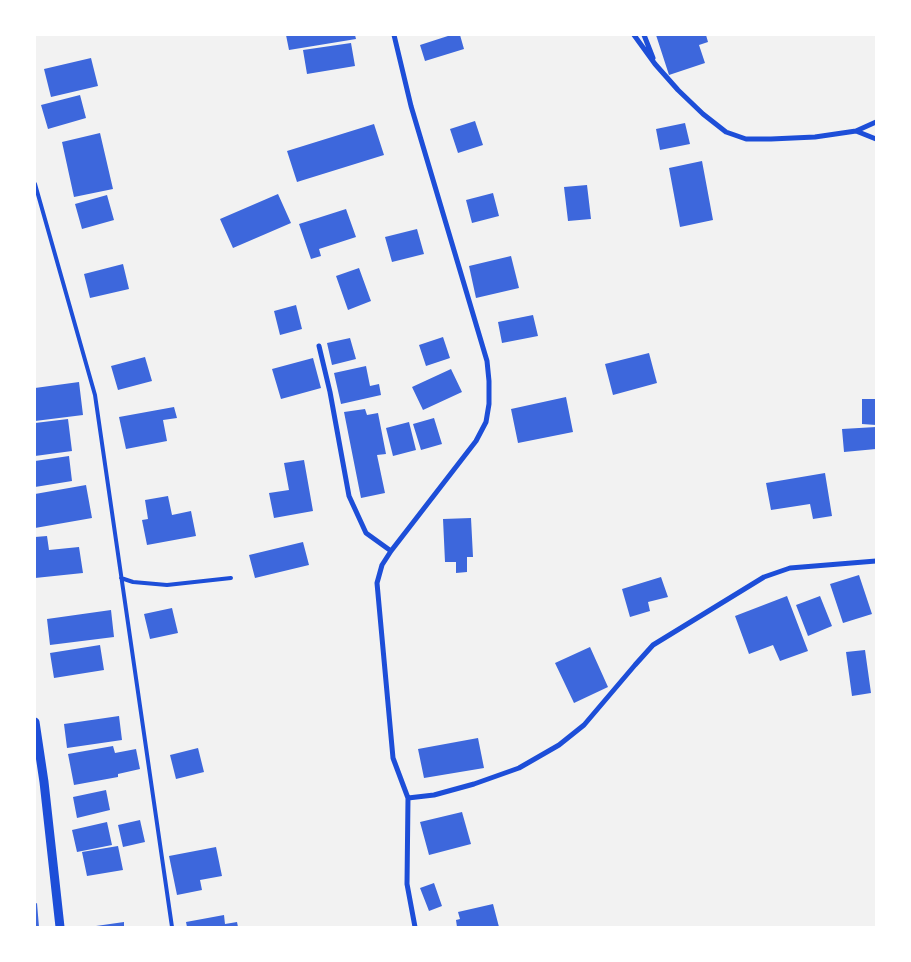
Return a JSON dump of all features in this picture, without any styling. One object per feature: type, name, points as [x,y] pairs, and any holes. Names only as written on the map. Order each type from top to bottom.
[{"type":"street","points":[[394,35],[410,106],[487,361],[489,380],[489,404],[486,422],[476,441],[391,551],[382,565],[377,584],[393,758],[408,798],[407,884],[415,927]]},
{"type":"street","points":[[634,35],[655,64],[678,90],[703,114],[726,132],[746,139],[815,137],[856,131],[876,122]]},
{"type":"street","points":[[644,35],[655,64]]},
{"type":"street","points":[[856,131],[876,139]]},
{"type":"street","points":[[318,346],[330,392],[350,496],[366,534],[391,551]]},
{"type":"street","points":[[408,798],[434,796],[474,784],[518,768],[559,746],[584,726],[653,645],[764,577],[790,568],[876,561]]},
{"type":"street","points":[[35,722],[44,782],[60,927]]},
{"type":"lane","points":[[35,184],[95,395],[172,927]]},
{"type":"lane","points":[[121,578],[133,582],[167,584],[231,578]]},
{"type":"building","points":[[286,35],[355,35],[356,39],[289,50]]},
{"type":"building","points":[[451,35],[460,35],[464,49],[425,61],[420,45]]},
{"type":"building","points":[[656,35],[706,35],[708,42],[699,45],[705,63],[669,75]]},
{"type":"building","points":[[351,43],[355,66],[307,74],[303,50]]},
{"type":"building","points":[[91,58],[98,86],[51,97],[44,69]]},
{"type":"building","points":[[80,95],[86,118],[48,129],[41,105]]},
{"type":"building","points":[[475,121],[483,145],[458,153],[450,129]]},
{"type":"building","points":[[685,123],[690,144],[660,150],[656,129]]},
{"type":"building","points":[[374,124],[384,155],[297,182],[287,151]]},
{"type":"building","points":[[100,133],[113,189],[74,197],[62,142]]},
{"type":"building","points":[[702,161],[713,220],[680,227],[669,168]]},
{"type":"building","points":[[587,185],[591,219],[568,221],[564,187]]},
{"type":"building","points":[[493,193],[499,216],[472,223],[466,200]]},
{"type":"building","points":[[278,194],[291,223],[233,248],[220,219]]},
{"type":"building","points":[[107,195],[114,220],[82,229],[75,204]]},
{"type":"building","points":[[346,209],[356,237],[319,249],[321,256],[311,259],[299,224]]},
{"type":"building","points":[[417,229],[424,254],[392,262],[385,237]]},
{"type":"building","points":[[511,256],[519,288],[476,298],[469,266]]},
{"type":"building","points":[[123,264],[129,289],[90,298],[84,274]]},
{"type":"building","points":[[359,268],[371,301],[348,310],[336,276]]},
{"type":"building","points":[[296,305],[302,329],[280,335],[274,311]]},
{"type":"building","points":[[533,315],[538,336],[502,343],[498,322]]},
{"type":"building","points":[[443,337],[450,358],[426,366],[419,345]]},
{"type":"building","points":[[350,338],[356,359],[332,365],[327,343]]},
{"type":"building","points":[[649,353],[657,383],[613,395],[605,364]]},
{"type":"building","points":[[145,357],[152,381],[118,390],[111,366]]},
{"type":"building","points":[[313,358],[321,388],[281,399],[272,369]]},
{"type":"building","points":[[366,366],[370,386],[379,384],[381,395],[341,404],[334,373]]},
{"type":"building","points":[[451,369],[462,392],[423,410],[412,387]]},
{"type":"building","points":[[79,382],[83,415],[35,421],[35,388]]},
{"type":"building","points":[[566,397],[573,432],[518,443],[511,409]]},
{"type":"building","points":[[862,399],[876,399],[876,425],[862,424]]},
{"type":"building","points":[[174,407],[177,418],[163,420],[167,441],[126,449],[119,417]]},
{"type":"building","points":[[365,409],[367,415],[378,413],[386,454],[377,455],[385,493],[361,498],[344,412]]},
{"type":"building","points":[[434,418],[442,444],[421,450],[413,424]]},
{"type":"building","points":[[68,419],[72,451],[35,456],[35,423]]},
{"type":"building","points":[[409,422],[416,450],[393,456],[386,428]]},
{"type":"building","points":[[876,427],[876,449],[844,452],[842,429]]},
{"type":"building","points":[[69,456],[72,481],[35,487],[35,461]]},
{"type":"building","points":[[304,460],[313,511],[274,518],[269,493],[289,490],[284,463]]},
{"type":"building","points":[[825,473],[832,516],[813,519],[810,504],[771,510],[766,483]]},
{"type":"building","points":[[86,485],[92,518],[35,528],[35,494]]},
{"type":"building","points":[[168,496],[172,515],[191,511],[196,536],[147,545],[142,520],[148,519],[145,500]]},
{"type":"building","points":[[471,518],[473,557],[467,557],[467,572],[456,573],[456,562],[445,562],[443,519]]},
{"type":"building","points":[[47,536],[49,550],[79,547],[83,573],[35,578],[35,537]]},
{"type":"building","points":[[303,542],[309,565],[255,578],[249,555]]},
{"type":"building","points":[[859,575],[872,614],[843,623],[830,584]]},
{"type":"building","points":[[661,577],[668,597],[648,602],[650,611],[630,617],[622,589]]},
{"type":"building","points":[[787,596],[808,651],[780,661],[773,645],[749,654],[735,616]]},
{"type":"building","points":[[820,596],[832,626],[808,636],[796,605]]},
{"type":"building","points":[[172,608],[178,633],[150,639],[144,614]]},
{"type":"building","points":[[111,610],[114,637],[50,645],[47,619]]},
{"type":"building","points":[[100,645],[104,670],[54,678],[50,653]]},
{"type":"building","points":[[590,647],[608,687],[574,703],[555,663]]},
{"type":"building","points":[[865,650],[871,693],[852,696],[846,652]]},
{"type":"building","points":[[119,716],[122,740],[67,748],[64,724]]},
{"type":"building","points":[[478,738],[484,768],[424,778],[418,749]]},
{"type":"building","points":[[113,746],[115,753],[136,749],[140,769],[118,774],[118,777],[74,785],[68,754]]},
{"type":"building","points":[[198,748],[204,772],[176,779],[170,755]]},
{"type":"building","points":[[106,790],[110,810],[77,818],[73,797]]},
{"type":"building","points":[[462,812],[471,844],[429,855],[420,822]]},
{"type":"building","points":[[140,820],[145,842],[123,847],[118,825]]},
{"type":"building","points":[[107,822],[112,845],[77,852],[72,830]]},
{"type":"building","points":[[118,846],[123,870],[87,876],[82,852]]},
{"type":"building","points":[[216,847],[222,876],[200,880],[202,890],[177,895],[169,856]]},
{"type":"building","points":[[434,883],[442,906],[429,911],[420,888]]},
{"type":"building","points":[[37,903],[39,927],[35,927],[35,904]]},
{"type":"building","points":[[493,904],[499,927],[457,927],[456,920],[460,919],[458,912]]},
{"type":"building","points":[[224,915],[225,924],[237,922],[238,927],[187,927],[186,922]]},
{"type":"building","points":[[124,922],[124,927],[96,927],[96,926]]}]
